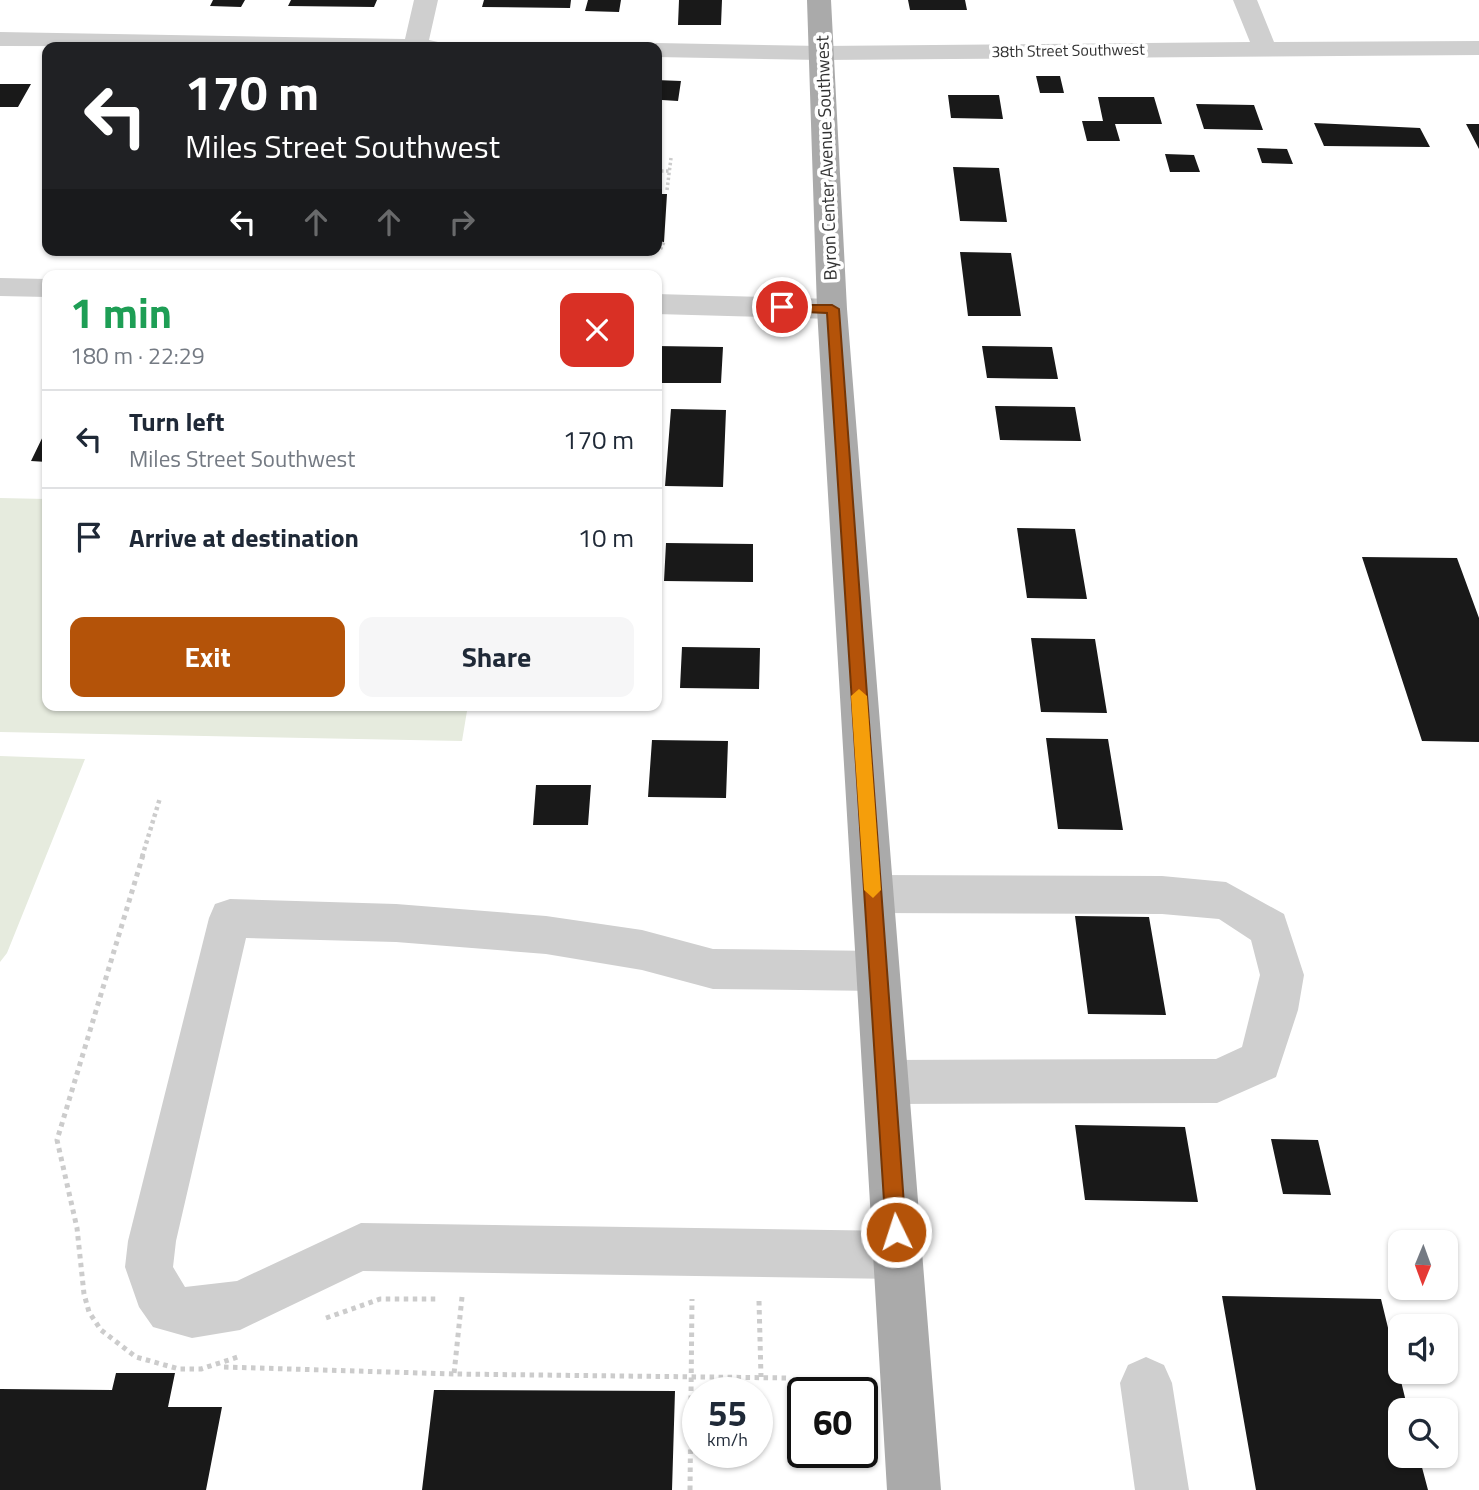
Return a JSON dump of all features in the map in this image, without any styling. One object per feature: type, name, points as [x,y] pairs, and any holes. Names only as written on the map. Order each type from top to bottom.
[{"type":"main road","name":"Byron Center Avenue Southwest","points":[[819,0],[832,309],[914,1490]]},
{"type":"street","points":[[416,42],[426,0]]},
{"type":"street","points":[[1245,0],[1264,47]]},
{"type":"street","points":[[0,39],[156,42]]},
{"type":"street","name":"38th Street Southwest","points":[[662,50],[822,53],[1264,47],[1479,48]]},
{"type":"street","points":[[3,287],[42,288]]},
{"type":"street","points":[[662,304],[832,309]]},
{"type":"street","points":[[873,894],[1162,895],[1226,901],[1269,928],[1282,975],[1276,1010],[1260,1062],[1217,1082],[886,1082]]},
{"type":"street","points":[[878,971],[713,969],[642,950],[546,935],[396,923],[230,918],[152,1241],[149,1267],[156,1290],[171,1309],[192,1313],[240,1305],[361,1247],[898,1255]]},
{"type":"street","points":[[1146,1383],[1162,1490]]},
{"type":"path","points":[[667,190],[671,158]]},
{"type":"path","points":[[662,171],[669,171]]},
{"type":"path","points":[[662,246],[664,242]]},
{"type":"path","points":[[690,1490],[692,1253]]},
{"type":"path","points":[[759,1296],[761,1377]]},
{"type":"path","points":[[224,1367],[454,1374]]},
{"type":"shaded area","points":[[0,498],[42,499],[42,711],[467,711],[462,741],[0,732]]},
{"type":"shaded area","points":[[0,756],[85,759],[7,953],[0,962]]},
{"type":"building","points":[[213,0],[245,0],[241,7],[210,6]]},
{"type":"building","points":[[291,0],[377,0],[374,7],[288,6]]},
{"type":"building","points":[[484,0],[571,0],[570,8],[482,7]]},
{"type":"building","points":[[588,0],[621,0],[619,12],[585,11]]},
{"type":"building","points":[[679,0],[722,0],[721,25],[678,25]]},
{"type":"building","points":[[908,0],[965,0],[967,10],[910,10]]},
{"type":"building","points":[[1036,76],[1060,76],[1064,93],[1040,93]]},
{"type":"building","points":[[662,80],[681,81],[678,101],[662,100]]},
{"type":"building","points":[[0,84],[31,84],[18,107],[0,107]]},
{"type":"building","points":[[948,95],[999,95],[1003,119],[951,118]]},
{"type":"building","points":[[1098,97],[1154,97],[1162,124],[1115,124],[1120,141],[1087,141],[1082,121],[1103,121]]},
{"type":"building","points":[[1196,104],[1254,105],[1263,130],[1204,129]]},
{"type":"building","points":[[1314,123],[1420,128],[1430,147],[1324,146]]},
{"type":"building","points":[[1466,124],[1479,124],[1479,149]]},
{"type":"building","points":[[1257,148],[1287,149],[1293,164],[1262,163]]},
{"type":"building","points":[[1165,154],[1194,155],[1200,172],[1170,172]]},
{"type":"building","points":[[953,167],[999,168],[1007,222],[960,221]]},
{"type":"building","points":[[662,194],[667,194],[664,242]]},
{"type":"building","points":[[960,252],[1011,253],[1021,316],[968,316]]},
{"type":"building","points":[[662,346],[723,347],[721,383],[662,383]]},
{"type":"building","points":[[982,346],[1052,347],[1058,379],[987,378]]},
{"type":"building","points":[[995,406],[1075,407],[1081,441],[1000,440]]},
{"type":"building","points":[[671,409],[726,410],[723,487],[665,486]]},
{"type":"building","points":[[42,438],[42,462],[31,461]]},
{"type":"building","points":[[1017,528],[1075,529],[1087,599],[1027,598]]},
{"type":"building","points":[[666,543],[753,544],[753,582],[664,581]]},
{"type":"building","points":[[1362,557],[1457,558],[1479,618],[1479,742],[1422,741]]},
{"type":"building","points":[[1031,638],[1095,639],[1107,713],[1041,712]]},
{"type":"building","points":[[682,647],[760,648],[759,689],[680,688]]},
{"type":"building","points":[[1046,738],[1108,739],[1123,830],[1058,829]]},
{"type":"building","points":[[652,740],[728,741],[726,798],[648,797]]},
{"type":"building","points":[[536,785],[591,785],[588,825],[533,825]]},
{"type":"building","points":[[1075,916],[1149,917],[1166,1015],[1088,1014]]},
{"type":"building","points":[[1075,1125],[1185,1127],[1198,1202],[1085,1200]]},
{"type":"building","points":[[1271,1139],[1318,1140],[1331,1195],[1283,1194]]},
{"type":"building","points":[[1222,1296],[1381,1299],[1388,1328],[1388,1384],[1402,1384],[1405,1398],[1388,1398],[1388,1468],[1422,1468],[1428,1490],[1256,1490]]},
{"type":"building","points":[[116,1373],[175,1373],[168,1407],[222,1407],[206,1490],[0,1490],[0,1389],[112,1390]]},
{"type":"building","points":[[434,1390],[675,1391],[672,1490],[422,1490]]},
{"type":"slow traffic","points":[[859,696],[873,890]]},
{"type":"route","points":[[782,307],[832,309],[896,1232]]}]
